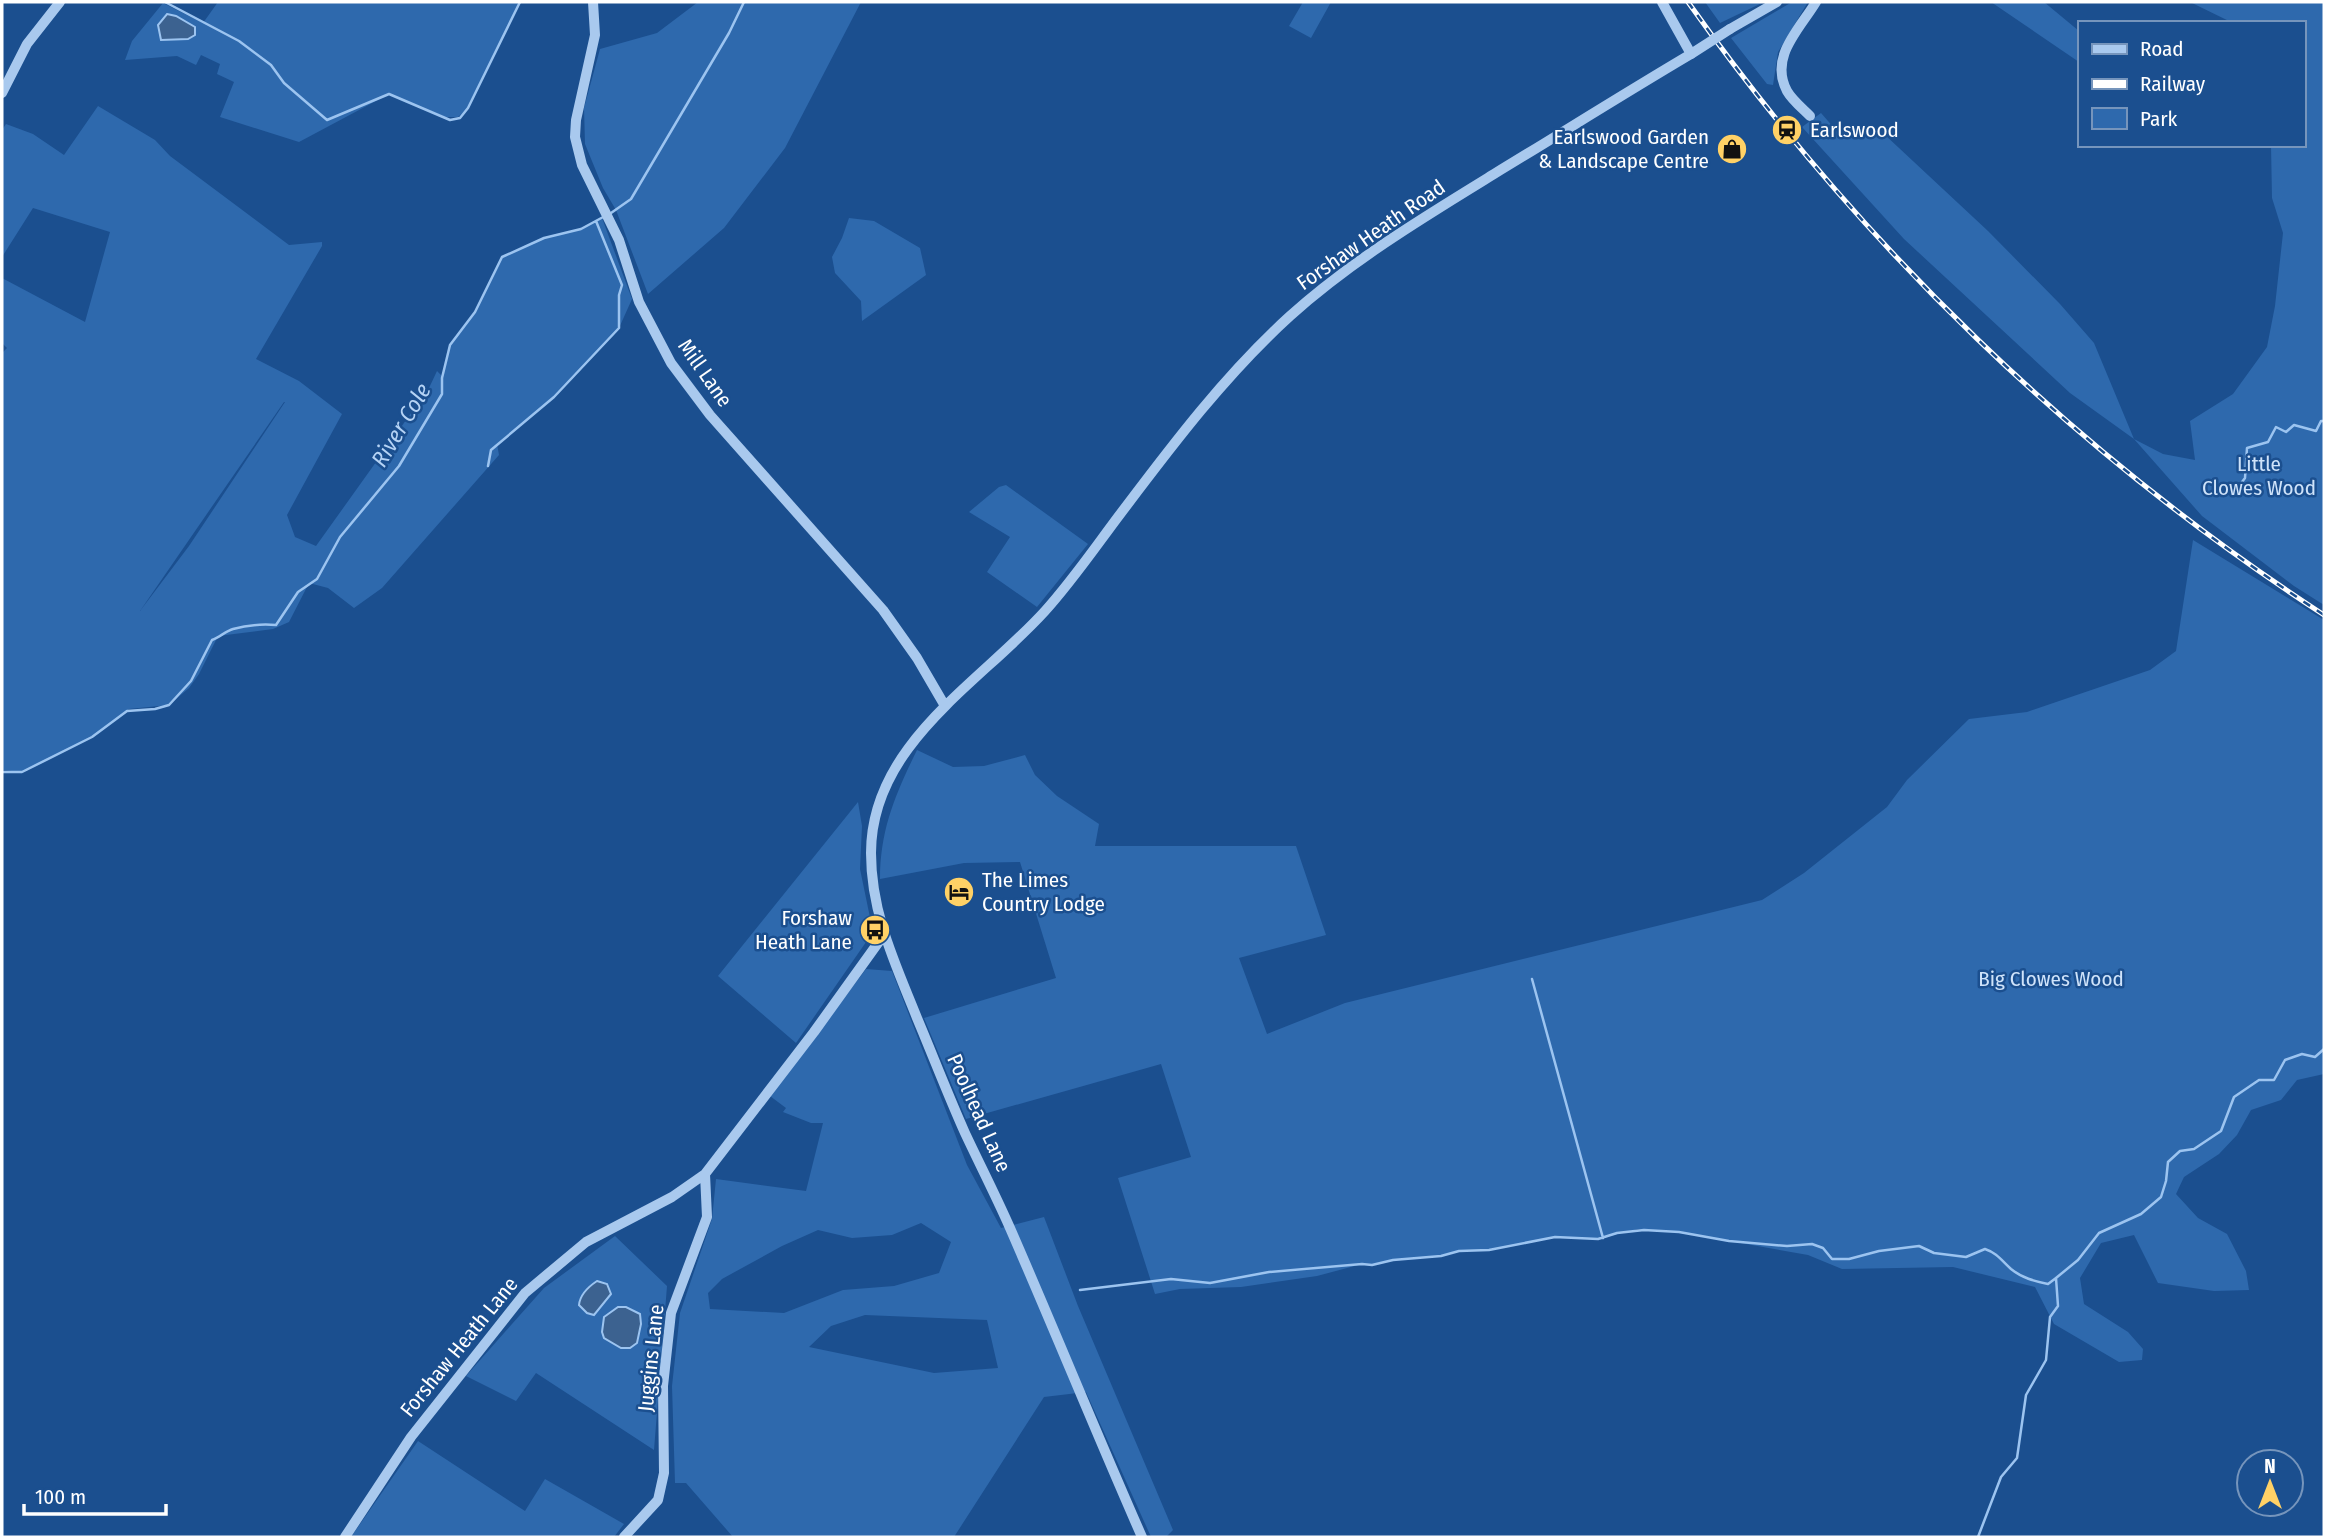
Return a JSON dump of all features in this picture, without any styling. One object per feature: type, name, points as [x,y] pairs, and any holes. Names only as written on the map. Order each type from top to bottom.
[{"type":"street","points":[[2,93],[27,44],[60,2]]},
{"type":"street","name":"Mill Lane","points":[[593,2],[595,35],[576,120],[575,137],[582,165],[620,240],[639,302],[671,363],[709,415],[883,610],[917,658],[945,706]]},
{"type":"street","points":[[1662,2],[1691,54]]},
{"type":"street","name":"Forshaw Heath Road","points":[[945,706],[1001,656],[1044,612],[1074,577],[1215,393],[1290,316],[1346,271],[1425,218],[1777,2]]},
{"type":"street","points":[[1810,116],[1788,92],[1780,66],[1788,42],[1816,2]]},
{"type":"street","name":"Poolhead Lane","points":[[945,706],[921,731],[900,761],[877,810],[871,847],[872,880],[883,936],[959,1118],[1010,1227],[1142,1537]]},
{"type":"street","name":"Forshaw Heath Lane","points":[[345,1537],[411,1437],[525,1293],[586,1242],[672,1197],[705,1174],[814,1032],[883,936]]},
{"type":"street","name":"Juggins Lane","points":[[624,1537],[658,1500],[664,1473],[663,1386],[671,1312],[707,1217],[705,1174]]},
{"type":"green space","points":[[218,2],[520,2],[468,108],[458,117],[446,117],[389,94],[299,142],[220,117],[234,82],[217,74],[220,64],[201,55],[196,65],[177,56],[125,60],[132,41],[163,3],[203,23]]},
{"type":"green space","points":[[698,2],[861,2],[785,148],[724,228],[648,294],[616,210],[603,188],[585,144],[584,108],[600,49],[657,33]]},
{"type":"green space","points":[[1303,2],[1331,2],[1311,38],[1289,26]]},
{"type":"green space","points":[[1705,2],[1764,2],[1720,23]]},
{"type":"green space","points":[[1792,2],[1808,2],[1778,52],[1773,85],[1767,84],[1731,38]]},
{"type":"green space","points":[[1991,2],[2044,2],[2078,30],[2078,61]]},
{"type":"green space","name":"Little Clowes Wood","points":[[2190,2],[2324,2],[2324,605],[2294,586],[2202,516],[2134,439],[2163,454],[2195,460],[2190,421],[2233,394],[2267,347],[2275,306],[2283,233],[2272,198],[2271,147],[2305,147],[2305,21],[2229,21]]},
{"type":"green space","points":[[98,106],[155,140],[170,156],[289,245],[322,242],[256,359],[299,381],[342,414],[287,515],[295,537],[316,546],[429,388],[437,371],[443,377],[450,345],[475,312],[502,257],[544,238],[581,229],[602,218],[632,299],[619,328],[554,397],[497,444],[499,455],[382,588],[354,608],[328,588],[309,583],[289,622],[273,629],[218,636],[199,674],[189,688],[169,705],[129,709],[92,737],[22,772],[2,770],[2,353],[7,348],[2,343],[2,278],[85,322],[110,232],[33,208],[2,257],[2,130],[6,124],[33,134],[64,155]],"holes":[[[285,402],[189,546],[140,611]]]},
{"type":"green space","points":[[1821,113],[1842,137],[1884,134],[1988,231],[2060,304],[2094,343],[2134,439],[2070,393],[1904,239],[1802,127]]},
{"type":"green space","points":[[849,218],[874,221],[920,248],[926,275],[862,321],[861,301],[835,273],[832,257]]},
{"type":"green space","points":[[1006,485],[1088,544],[1037,607],[987,572],[1010,537],[969,512],[999,487]]},
{"type":"green space","name":"Big Clowes Wood","points":[[2193,540],[2324,620],[2324,1074],[2297,1080],[2281,1100],[2251,1110],[2237,1135],[2219,1154],[2184,1177],[2176,1194],[2198,1218],[2227,1234],[2246,1271],[2249,1290],[2214,1291],[2158,1283],[2134,1235],[2101,1243],[2080,1278],[2084,1304],[2128,1332],[2143,1349],[2142,1360],[2119,1362],[2054,1324],[2035,1287],[1953,1267],[1842,1269],[1808,1255],[1679,1232],[1638,1229],[1598,1239],[1555,1237],[1489,1250],[1459,1251],[1441,1256],[1362,1264],[1317,1276],[1241,1287],[1180,1289],[1155,1294],[1118,1178],[1191,1157],[1161,1064],[966,1119],[924,1018],[1056,978],[1020,862],[964,863],[880,879],[886,828],[902,781],[917,750],[953,767],[984,766],[1025,755],[1035,775],[1057,796],[1099,824],[1095,846],[1296,846],[1326,935],[1239,958],[1267,1034],[1345,1003],[1762,900],[1804,873],[1887,807],[1907,780],[1969,719],[2027,712],[2150,670],[2176,651]]},
{"type":"green space","points":[[858,802],[862,826],[860,869],[873,932],[796,1043],[718,976]]},
{"type":"green space","points":[[866,969],[892,971],[967,1165],[1001,1228],[1044,1217],[1078,1306],[1173,1530],[1166,1537],[1151,1537],[1086,1392],[1044,1397],[954,1537],[733,1537],[686,1483],[675,1483],[672,1386],[680,1313],[712,1219],[716,1179],[806,1191],[823,1123],[811,1123],[783,1112],[786,1108],[770,1096]],"holes":[[[921,1223],[951,1242],[939,1273],[894,1286],[843,1290],[784,1313],[710,1309],[708,1293],[722,1279],[782,1246],[818,1230],[852,1238],[892,1235]],[[865,1315],[987,1320],[998,1368],[934,1373],[809,1347],[831,1326]]]},
{"type":"green space","points":[[615,1236],[667,1286],[654,1450],[536,1373],[516,1401],[466,1376],[544,1288]]},
{"type":"green space","points":[[418,1441],[525,1511],[545,1479],[624,1524],[614,1537],[351,1537]]},
{"type":"shaded area","points":[[167,14],[195,27],[195,35],[188,39],[161,40],[158,25]]},
{"type":"shaded area","points":[[597,1281],[607,1284],[611,1294],[594,1315],[587,1313],[579,1305],[585,1291]]},
{"type":"shaded area","points":[[618,1307],[626,1307],[640,1314],[637,1343],[630,1348],[621,1348],[604,1338],[602,1332],[604,1317]]},
{"type":"waterway","points":[[165,2],[239,41],[271,65],[284,83],[327,120],[389,94],[450,120],[460,118],[468,108],[520,2]]},
{"type":"waterway","name":"River Cole","points":[[611,213],[631,199],[729,33],[744,2]]},
{"type":"waterway","name":"River Cole","points":[[2,772],[22,772],[92,737],[127,711],[169,705],[191,681],[212,640],[238,628],[276,625],[298,592],[317,579],[340,537],[399,466],[442,394],[442,378],[450,345],[475,312],[502,257],[544,238],[581,229],[605,216]]},
{"type":"waterway","points":[[488,466],[491,450],[554,397],[619,328],[619,295],[622,285],[596,221]]},
{"type":"waterway","points":[[2226,488],[2239,486],[2245,478],[2247,448],[2268,442],[2276,427],[2286,432],[2294,425],[2316,431],[2321,421],[2324,421]]},
{"type":"waterway","points":[[1532,979],[1603,1238]]},
{"type":"waterway","points":[[1978,1537],[2001,1477],[2017,1458],[2026,1395],[2046,1360],[2050,1317],[2058,1306],[2056,1278],[2078,1260],[2099,1233],[2141,1214],[2161,1197],[2168,1162],[2180,1151],[2194,1149],[2221,1131],[2234,1097],[2259,1080],[2274,1080],[2285,1060],[2302,1054],[2315,1057],[2324,1049]]},
{"type":"waterway","points":[[1080,1290],[1171,1279],[1210,1283],[1269,1272],[1372,1265],[1459,1251],[1489,1250],[1555,1237],[1598,1239],[1617,1233],[1644,1230],[1787,1246],[1812,1244],[1823,1248],[1832,1259],[1849,1259],[1879,1251],[1919,1246],[1934,1253],[1966,1257],[1985,1249],[2024,1277],[2048,1284],[2056,1278]]},
{"type":"railway","points":[[1688,2],[1754,91],[1825,178],[1899,260],[1977,339],[2059,414],[2144,485],[2232,552],[2324,615]]},
{"type":"place","name":"Earlswood","points":[[1787,130]]},
{"type":"place","name":"Earlswood Garden & Landscape Centre","points":[[1732,149]]},
{"type":"place","name":"The Limes Country Lodge","points":[[959,892]]},
{"type":"place","name":"Forshaw Heath Lane","points":[[875,930]]}]
